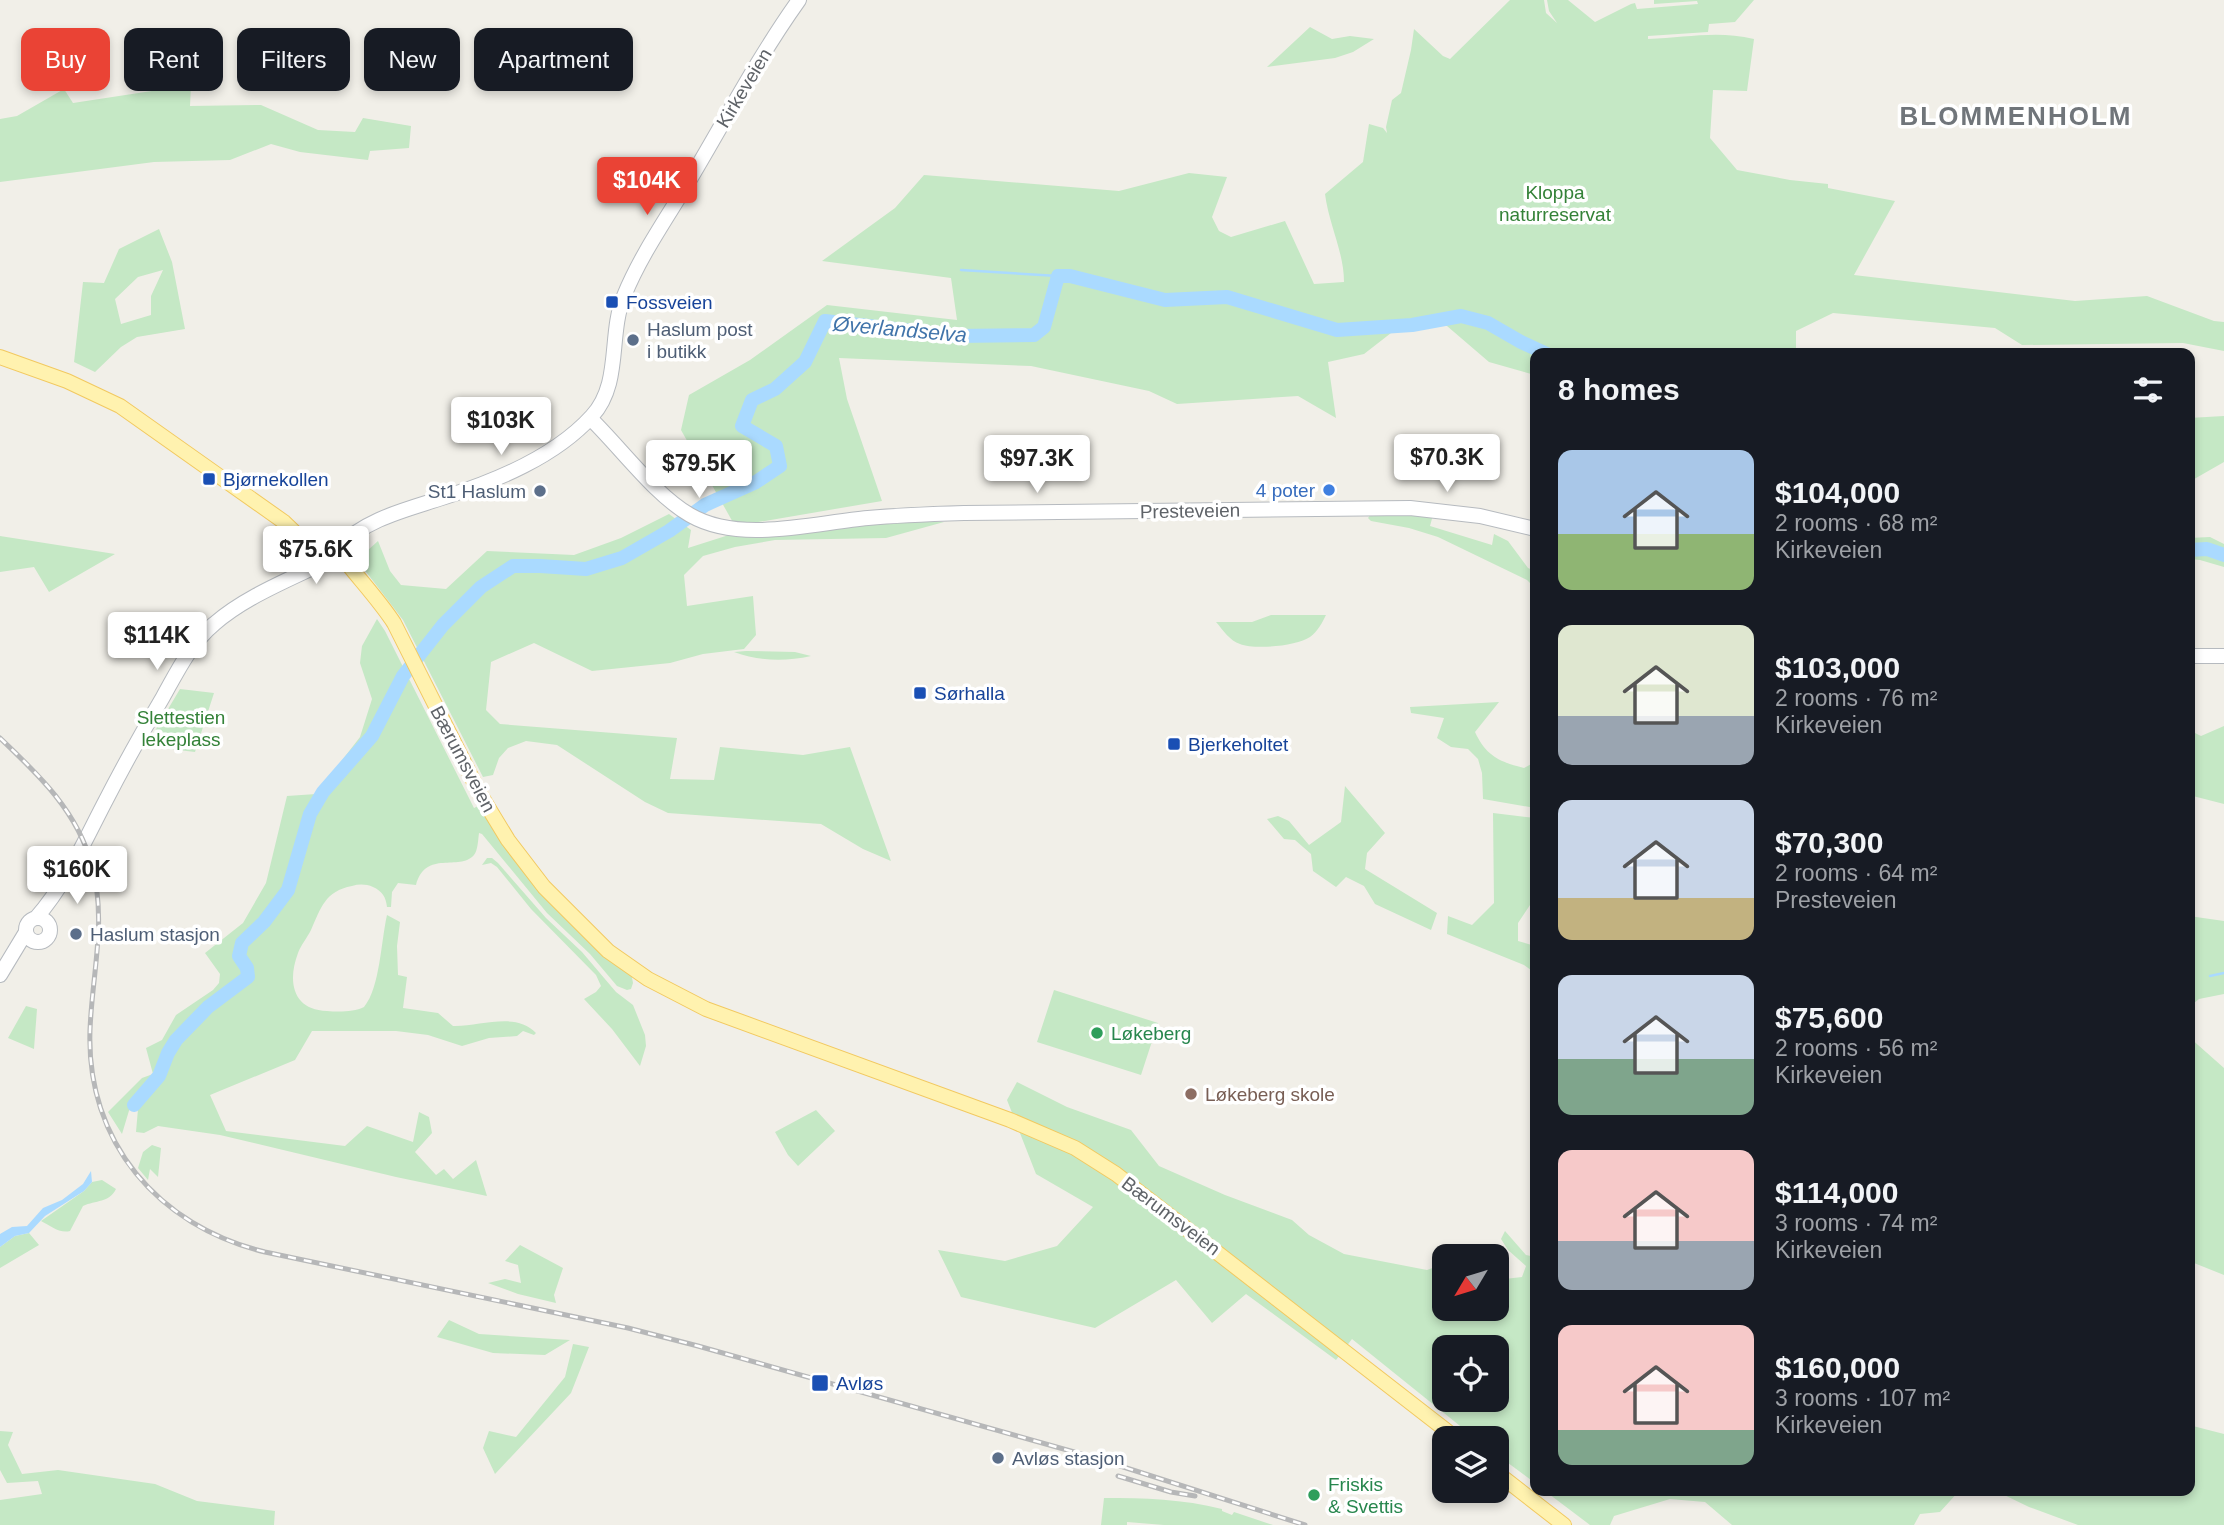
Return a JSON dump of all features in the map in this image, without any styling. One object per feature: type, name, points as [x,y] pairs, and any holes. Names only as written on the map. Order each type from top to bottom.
[{"type":"main road","name":"Kirkeveien","points":[[36,918],[67,876],[117,779],[194,645],[224,616],[291,578],[375,513],[408,504],[417,505],[474,488],[526,463],[564,440],[601,405],[608,388],[617,319],[628,286],[726,118],[799,0]]},
{"type":"main road","name":"Bærumsveien","points":[[0,357],[77,384],[120,406],[325,550],[359,581],[394,623],[474,783],[497,823],[534,875],[583,926],[653,971],[729,1009],[849,1056],[861,1065],[1032,1128],[1095,1159],[1441,1426]]},
{"type":"main road","name":"Presteveien","points":[[590,418],[665,497],[691,515],[719,527],[737,530],[964,513],[1410,508],[1480,516],[1530,528]]},
{"type":"main road","points":[[2195,656],[2224,656]]},
{"type":"main road","name":"Kirkeveien","points":[[49,927],[65,888],[67,876]]},
{"type":"main road","points":[[36,918],[44,919],[49,927],[48,936],[32,936],[29,922],[36,918]]},
{"type":"main road","points":[[0,975],[32,936]]},
{"type":"main road","points":[[1509,1471],[1530,1487]]},
{"type":"main road","points":[[1509,1482],[1564,1525]]},
{"type":"main road","points":[[1541,1496],[1575,1525]]},
{"type":"green space","name":"Kloppa naturreservat","points":[[1510,0],[1544,0],[1546,13],[1557,23],[1549,11],[1547,0],[1568,0],[1595,22],[1635,3],[1637,9],[1698,4],[1697,1],[1654,4],[1654,0],[1754,0],[1735,22],[1709,24],[1708,32],[1648,36],[1648,39],[1714,35],[1754,39],[1747,91],[1713,90],[1710,138],[1737,170],[1828,184],[1828,188],[1895,201],[1854,275],[2075,301],[2147,296],[2214,321],[2224,322],[2224,351],[2183,343],[2022,345],[1995,328],[1833,313],[1796,331],[1796,348],[1530,348],[1530,374],[1489,362],[1447,326],[1400,326],[1364,354],[1328,362],[1336,418],[1298,396],[1177,404],[1149,391],[1031,366],[839,358],[847,399],[882,501],[735,526],[681,430],[689,395],[750,360],[827,305],[957,320],[951,278],[822,261],[895,208],[924,175],[1119,191],[1189,173],[1227,177],[1212,217],[1219,231],[1231,237],[1285,221],[1314,284],[1344,282],[1342,260],[1325,194],[1363,162],[1369,124],[1383,128],[1387,133],[1392,100],[1401,93],[1414,29],[1443,56],[1450,59]]},
{"type":"green space","points":[[1310,27],[1332,39],[1350,36],[1374,39],[1353,52],[1335,58],[1267,67]]},
{"type":"green space","points":[[61,91],[65,91],[73,103],[152,91],[191,91],[190,106],[261,105],[318,130],[355,132],[363,118],[411,126],[409,148],[370,151],[368,160],[300,152],[271,144],[230,160],[154,162],[0,182],[0,119],[17,116]]},
{"type":"green space","points":[[159,229],[172,262],[185,329],[137,337],[121,347],[95,372],[74,362],[83,282],[104,283],[119,249]],"holes":[[[163,270],[151,296],[151,315],[121,324],[115,299],[138,277]]]},
{"type":"green space","points":[[2224,416],[2224,462],[2195,479],[2195,418]]},
{"type":"green space","points":[[1372,513],[1433,515],[1430,526],[1492,545],[1494,534],[1508,541],[1530,569],[1530,583],[1438,537],[1371,521],[1368,518]]},
{"type":"green space","points":[[669,514],[691,530],[688,548],[732,534],[886,520],[944,522],[886,538],[775,540],[703,556],[684,575],[687,606],[753,596],[756,635],[744,649],[703,654],[670,663],[592,671],[534,643],[491,662],[486,710],[500,724],[677,738],[670,779],[714,780],[720,747],[803,755],[850,747],[891,861],[863,849],[821,824],[668,813],[645,802],[557,745],[526,741],[508,748],[499,758],[493,775],[483,777],[403,620],[357,560],[378,541],[390,571],[401,585],[446,589],[487,551],[574,555],[621,538]]},
{"type":"green space","points":[[0,536],[115,554],[49,592],[34,567],[0,572]]},
{"type":"green space","points":[[2210,537],[2224,544],[2224,567],[2195,560],[2195,538]]},
{"type":"green space","points":[[1271,615],[1326,615],[1318,630],[1310,637],[1296,643],[1265,647],[1236,643],[1216,622],[1252,622]]},
{"type":"green space","points":[[377,619],[474,808],[480,805],[493,827],[631,972],[631,989],[617,986],[590,954],[547,913],[479,833],[475,853],[468,860],[435,864],[421,874],[416,885],[398,883],[392,892],[391,907],[387,907],[385,897],[379,890],[365,885],[343,888],[330,896],[298,953],[293,984],[300,1000],[316,1009],[346,1011],[364,1007],[377,976],[387,915],[400,922],[398,975],[407,977],[403,1008],[438,1013],[453,1026],[508,1021],[518,1023],[528,1026],[536,1033],[534,1035],[523,1031],[517,1036],[489,1038],[462,1046],[428,1035],[396,1031],[312,1031],[295,1060],[210,1095],[226,1131],[345,1146],[367,1126],[413,1142],[419,1112],[429,1117],[432,1133],[415,1152],[436,1175],[444,1169],[453,1179],[476,1160],[487,1196],[220,1135],[158,1126],[144,1133],[136,1132],[138,1109],[131,1104],[122,1134],[108,1112],[142,1078],[153,1074],[146,1048],[162,1040],[176,1015],[219,983],[220,974],[205,953],[243,923],[266,883],[287,796],[316,794],[360,737],[372,699],[360,663],[362,646]]},
{"type":"green space","points":[[734,652],[795,652],[811,656],[772,660]]},
{"type":"green space","name":"Slettestien lekeplass","points":[[180,689],[214,693],[195,752],[146,746]]},
{"type":"green space","points":[[1499,702],[1475,732],[1484,747],[1501,760],[1524,768],[1530,765],[1530,807],[1483,799],[1482,773],[1478,759],[1468,749],[1451,747],[1437,738],[1444,718],[1411,713],[1410,707]]},
{"type":"green space","points":[[2224,726],[2224,804],[2195,797],[2195,733],[2201,736]]},
{"type":"green space","points":[[1345,786],[1385,833],[1367,853],[1365,869],[1437,913],[1431,930],[1375,904],[1364,886],[1346,877],[1336,887],[1313,871],[1311,854],[1295,840],[1284,839],[1267,819],[1278,816],[1289,821],[1309,845],[1341,822]]},
{"type":"green space","points":[[1493,813],[1530,817],[1530,905],[1518,923],[1518,941],[1530,945],[1530,969],[1447,934],[1448,916],[1472,925],[1494,903]]},
{"type":"green space","points":[[487,858],[498,863],[616,992],[633,1005],[645,1035],[646,1046],[640,1066],[612,1029],[584,999],[601,986],[596,975],[531,909],[497,867],[491,863],[482,865]]},
{"type":"green space","points":[[2195,917],[2224,921],[2224,994],[2195,1002]]},
{"type":"green space","name":"Løkeberg","points":[[1054,990],[1158,1023],[1141,1075],[1037,1042]]},
{"type":"green space","points":[[26,1006],[37,1009],[34,1049],[8,1038]]},
{"type":"green space","points":[[2195,1042],[2224,1068],[2224,1275],[2195,1263]]},
{"type":"green space","points":[[1017,1082],[1067,1107],[1131,1130],[1159,1166],[1292,1220],[1309,1235],[1344,1254],[1427,1270],[1432,1268],[1432,1321],[1509,1321],[1509,1278],[1522,1277],[1526,1266],[1509,1251],[1509,1244],[1504,1244],[1501,1239],[1505,1231],[1526,1255],[1530,1256],[1530,1479],[1509,1464],[1509,1426],[1460,1426],[1443,1412],[1509,1412],[1509,1335],[1432,1335],[1432,1403],[1352,1339],[1336,1360],[1246,1294],[1212,1323],[1176,1280],[1095,1328],[961,1297],[938,1250],[1005,1261],[1057,1246],[1093,1207],[1036,1174],[1007,1100]]},
{"type":"green space","points":[[816,1110],[835,1131],[798,1166],[788,1155],[775,1132]]},
{"type":"green space","points":[[152,1145],[161,1148],[158,1177],[150,1169],[148,1180],[138,1168],[143,1152]]},
{"type":"green space","points":[[102,1180],[116,1189],[113,1194],[83,1206],[70,1231],[59,1230],[41,1221],[84,1191],[92,1182]]},
{"type":"green space","points":[[29,1233],[39,1245],[0,1268],[0,1247],[15,1236]]},
{"type":"green space","points":[[520,1245],[563,1268],[554,1295],[556,1303],[488,1283],[505,1279],[521,1283],[518,1265],[505,1261]]},
{"type":"green space","points":[[449,1320],[479,1334],[570,1340],[545,1355],[493,1353],[437,1337]]},
{"type":"green space","points":[[573,1344],[589,1347],[571,1393],[495,1474],[483,1448],[489,1431],[516,1437],[565,1377]]},
{"type":"green space","points":[[2195,1427],[2224,1434],[2224,1525],[2078,1525],[2006,1496],[2195,1496]]},
{"type":"green space","points":[[0,1431],[13,1432],[8,1445],[22,1474],[58,1470],[155,1484],[197,1501],[275,1511],[274,1525],[0,1525],[0,1500],[42,1494],[38,1481],[7,1483],[0,1470]]},
{"type":"green space","points":[[1552,1496],[1954,1496],[1940,1512],[1920,1514],[1914,1525],[1732,1525],[1705,1502],[1670,1499],[1614,1516],[1610,1525],[1590,1525]]},
{"type":"green space","points":[[1104,1498],[1193,1503],[1222,1509],[1232,1515],[1234,1512],[1273,1525],[1164,1525],[1127,1522],[1127,1525],[1101,1525]]},
{"type":"water","points":[[91,1171],[92,1182],[84,1191],[45,1216],[29,1233],[15,1236],[0,1247],[0,1234],[12,1227],[27,1226],[43,1208],[62,1200],[83,1184]]},
{"type":"waterway","points":[[961,270],[1058,276]]},
{"type":"waterway","name":"Øverlandselva","points":[[134,1105],[159,1076],[176,1040],[208,1007],[248,977],[247,968],[239,956],[242,943],[264,922],[288,890],[310,814],[323,792],[372,736],[403,676],[443,625],[481,587],[513,566],[586,569],[622,558],[669,531],[705,505],[756,482],[780,466],[776,446],[742,426],[752,400],[775,389],[805,362],[825,321],[955,336],[1034,335],[1044,327],[1058,276],[1070,276],[1165,300],[1227,297],[1337,330],[1412,325],[1461,316],[1488,323],[1534,348]]},
{"type":"waterway","name":"Øverlandselva","points":[[2195,550],[2207,549],[2224,555]]},
{"type":"waterway","points":[[2210,976],[2224,973]]},
{"type":"railway","points":[[0,738],[43,781],[67,812],[86,847],[92,866],[98,927],[90,1030],[92,1071],[101,1108],[115,1143],[136,1173],[162,1200],[192,1222],[227,1240],[265,1252],[628,1328],[698,1346],[1092,1457],[1305,1525]]},
{"type":"railway","points":[[1118,1476],[1171,1492],[1195,1496]]},
{"type":"place","name":"Fossveien","points":[[612,302]]},
{"type":"place","name":"Haslum post i butikk","points":[[633,340]]},
{"type":"place","name":"Bjørnekollen","points":[[209,479]]},
{"type":"place","name":"4 poter","points":[[1329,490]]},
{"type":"place","name":"St1 Haslum","points":[[540,491]]},
{"type":"place","name":"Sørhalla","points":[[920,693]]},
{"type":"place","name":"Bjerkeholtet","points":[[1174,744]]},
{"type":"place","name":"Haslum stasjon","points":[[76,934]]},
{"type":"place","name":"Løkeberg","points":[[1097,1033]]},
{"type":"place","name":"Løkeberg skole","points":[[1191,1094]]},
{"type":"place","name":"Avløs","points":[[820,1383]]},
{"type":"place","name":"Avløs stasjon","points":[[998,1458]]},
{"type":"place","name":"Friskis & Svettis","points":[[1314,1495]]},
{"type":"district","name":"BLOMMENHOLM","points":[[2016,116]]}]
